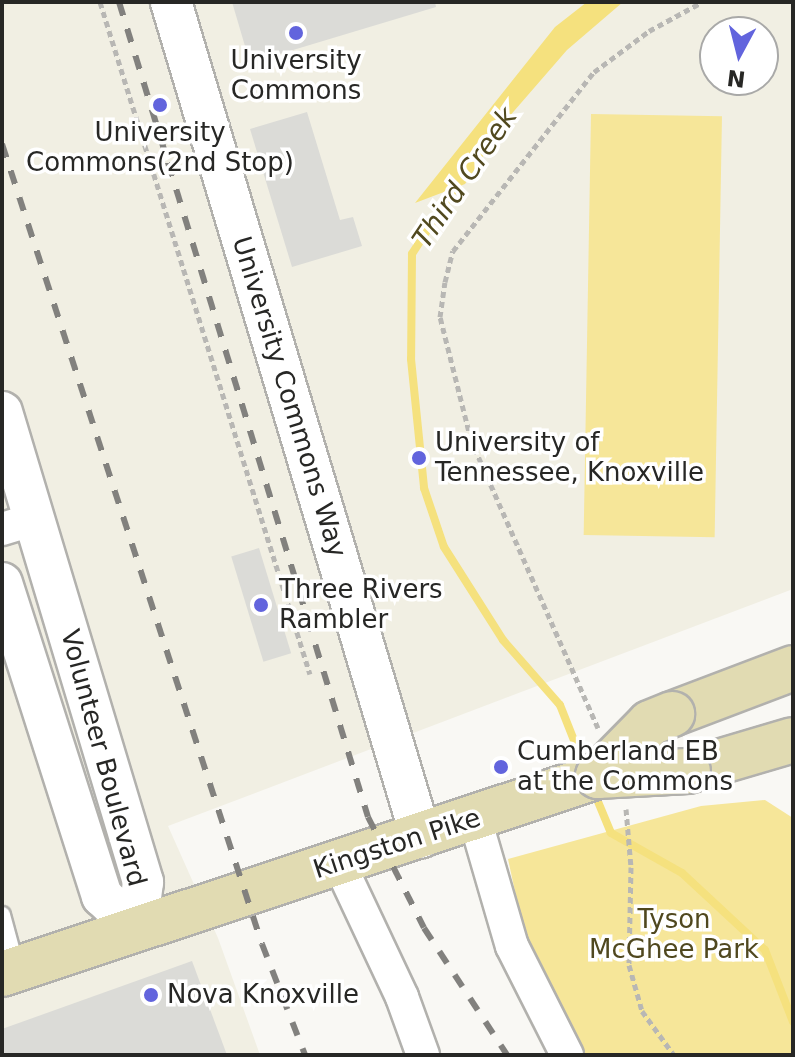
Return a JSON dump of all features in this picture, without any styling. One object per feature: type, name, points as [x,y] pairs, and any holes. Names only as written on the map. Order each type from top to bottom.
[{"type":"main road","name":"Kingston Pike","points":[[598,776],[650,723],[793,668]]},
{"type":"main road","name":"Kingston Pike","points":[[9,971],[598,776],[688,771],[793,740]]},
{"type":"street","name":"University Commons Way","points":[[171,2],[421,837]]},
{"type":"street","name":"Volunteer Boulevard","points":[[2,412],[19,524],[143,882],[137,929]]},
{"type":"street","name":"Volunteer Boulevard","points":[[2,583],[102,896],[137,929]]},
{"type":"street","points":[[475,819],[512,946],[567,1055]]},
{"type":"street","points":[[339,863],[390,968],[423,1055]]},
{"type":"lane","points":[[2,915],[9,971]]},
{"type":"path","points":[[100,2],[310,674]]},
{"type":"path","points":[[592,715],[471,440],[440,317],[445,282],[453,251],[594,72],[649,31],[702,2]]},
{"type":"path","points":[[631,867],[629,965],[642,1011],[674,1055]]},
{"type":"shaded area","name":"University of Tennessee, Knoxville","points":[[2,2],[793,2],[793,589],[168,826],[218,938],[260,1055],[2,1055]]},
{"type":"green space","points":[[591,114],[722,116],[715,537],[584,535]]},
{"type":"green space","name":"Tyson McGhee Park","points":[[765,800],[793,818],[793,1055],[577,1055],[531,966],[508,859],[701,806]]},
{"type":"water","name":"Third Creek","points":[[587,2],[623,2],[567,50],[508,118],[465,184],[415,203],[555,27]]},
{"type":"building","name":"University Commons","points":[[232,2],[435,2],[436,7],[250,63]]},
{"type":"building","points":[[307,112],[340,220],[353,217],[362,246],[292,267],[250,129]]},
{"type":"building","name":"Three Rivers Rambler","points":[[259,548],[291,653],[263,662],[231,556]]},
{"type":"building","name":"Nova Knoxville","points":[[192,961],[227,1055],[2,1055],[2,1029]]},
{"type":"waterway","name":"Third Creek","points":[[460,180],[412,254],[411,359],[424,488],[444,547],[503,640],[560,705],[585,768]]},
{"type":"waterway","name":"Third Creek","points":[[594,792],[611,833],[682,873],[765,950],[793,1022]]},
{"type":"railway","points":[[119,2],[368,817],[424,928],[507,1055]]},
{"type":"railway","points":[[2,144],[262,944],[305,1055]]},
{"type":"place","name":"University Commons","points":[[296,33]]},
{"type":"place","name":"University Commons(2nd Stop)","points":[[160,105]]},
{"type":"place","name":"University of Tennessee, Knoxville","points":[[419,458]]},
{"type":"place","name":"Three Rivers Rambler","points":[[261,605]]},
{"type":"place","name":"Cumberland EB at the Commons","points":[[501,767]]},
{"type":"place","name":"Nova Knoxville","points":[[151,995]]}]
